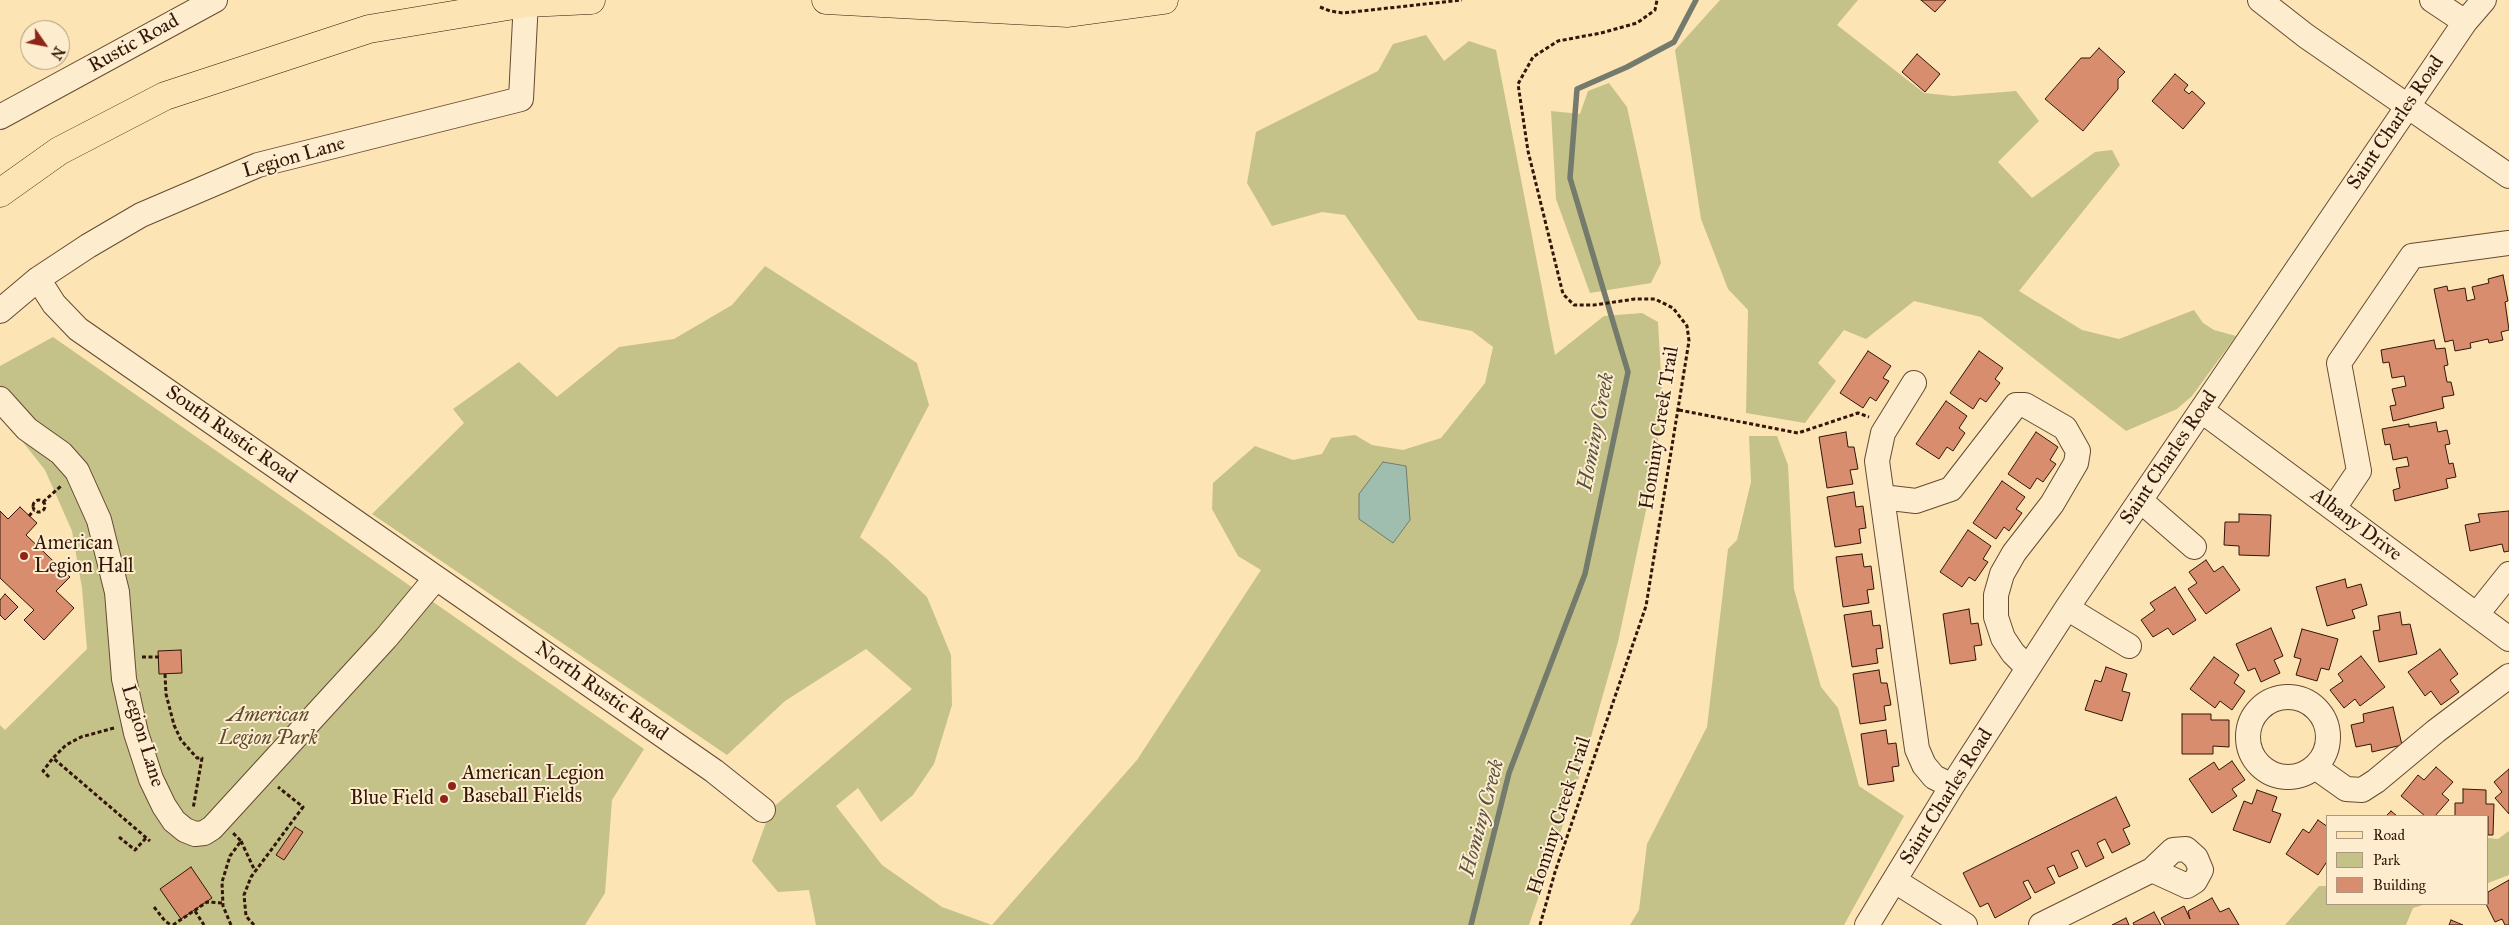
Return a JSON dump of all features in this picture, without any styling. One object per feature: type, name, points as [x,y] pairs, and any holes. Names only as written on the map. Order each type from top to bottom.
[{"type":"main road","points":[[0,193],[59,151],[164,96],[369,29],[526,2],[591,0]]},
{"type":"main road","points":[[826,0],[1068,13],[1164,0]]},
{"type":"street","name":"Rustic Road","points":[[0,117],[215,0]]},
{"type":"street","points":[[2260,0],[2407,106],[2509,176]]},
{"type":"street","points":[[2432,0],[2465,22]]},
{"type":"street","name":"Saint Charles Road","points":[[1867,925],[1952,786],[2067,608],[2407,106],[2465,22],[2484,0]]},
{"type":"street","name":"Legion Lane","points":[[0,311],[38,279],[88,246],[141,215],[258,165],[521,99],[526,2]]},
{"type":"street","points":[[2334,508],[2359,471],[2339,362],[2412,256],[2509,243]]},
{"type":"street","name":"South Rustic Road","points":[[38,279],[54,304],[78,329],[436,578]]},
{"type":"street","points":[[1914,383],[1883,433],[1877,461],[1917,748],[1924,765],[1934,777],[1952,786]]},
{"type":"street","name":"Legion Lane","points":[[0,399],[27,429],[62,453],[77,471],[99,520],[117,592],[124,679],[134,723],[151,779],[164,806],[174,821],[190,832]]},
{"type":"street","points":[[1882,496],[1916,501],[1951,489],[2016,405],[2025,405],[2065,428],[2078,451],[2076,463],[2052,504],[2014,553],[2002,574],[1996,595],[1996,617],[2003,638],[2013,653],[2028,668]]},
{"type":"street","name":"Albany Drive","points":[[2202,411],[2509,638]]},
{"type":"street","points":[[2141,500],[2194,547]]},
{"type":"street","points":[[2477,614],[2509,574]]},
{"type":"street","points":[[190,832],[204,833],[218,821],[386,638],[436,578]]},
{"type":"street","name":"North Rustic Road","points":[[436,578],[714,771],[763,810]]},
{"type":"street","points":[[2067,608],[2129,646]]},
{"type":"street","points":[[2314,767],[2346,789],[2362,790],[2509,676]]},
{"type":"street","points":[[2042,925],[2152,870]]},
{"type":"street","points":[[1895,880],[1965,925]]},
{"type":"path","points":[[1320,7],[1343,13],[1462,0]]},
{"type":"path","name":"Hominy Creek Trail","points":[[1540,925],[1555,872],[1646,606],[1689,341],[1687,326],[1673,308],[1655,299],[1574,305],[1563,294],[1528,151],[1518,84],[1533,57],[1558,41],[1601,33],[1636,23],[1655,10],[1657,0]]},
{"type":"path","points":[[1678,410],[1798,433],[1858,413],[1888,426]]},
{"type":"path","points":[[34,510],[32,507],[34,502],[43,502],[56,489]]},
{"type":"path","points":[[34,510],[38,512],[43,510],[45,506],[43,502]]},
{"type":"path","points":[[29,516],[34,510]]},
{"type":"path","points":[[165,674],[166,694],[174,725],[181,740],[197,758],[202,758],[190,832]]},
{"type":"path","points":[[49,777],[43,771],[66,745],[82,737],[134,723]]},
{"type":"path","points":[[53,758],[150,841]]},
{"type":"path","points":[[254,925],[246,916],[244,896],[256,871],[303,807],[262,774]]},
{"type":"path","points":[[218,821],[241,841],[256,871]]},
{"type":"path","points":[[119,837],[135,850],[146,838]]},
{"type":"path","points":[[230,925],[222,903],[222,882],[230,856],[241,841]]},
{"type":"path","points":[[154,907],[165,922],[172,925],[207,902],[222,903]]},
{"type":"path","points":[[194,911],[204,925]]},
{"type":"green space","points":[[1720,0],[1858,0],[1837,25],[1924,93],[1953,96],[2016,91],[2039,121],[1998,162],[2032,198],[2095,152],[2112,150],[2120,165],[2019,291],[2082,330],[2119,339],[2194,310],[2203,323],[2214,330],[2236,336],[2192,396],[2177,409],[2126,431],[1981,317],[1914,301],[1866,339],[1844,330],[1818,363],[1836,381],[1805,423],[1746,413],[1748,310],[1728,289],[1701,219],[1675,50]]},
{"type":"green space","points":[[1426,35],[1444,61],[1469,41],[1496,50],[1555,355],[1604,316],[1642,313],[1658,322],[1663,409],[1649,496],[1618,642],[1583,765],[1529,925],[992,925],[1137,760],[1261,570],[1238,556],[1212,509],[1213,483],[1255,446],[1293,460],[1322,454],[1331,438],[1355,435],[1372,445],[1403,450],[1441,438],[1485,383],[1493,347],[1472,331],[1418,320],[1345,215],[1322,212],[1272,226],[1247,183],[1256,132],[1378,71],[1393,44]]},
{"type":"green space","points":[[1609,83],[1627,107],[1661,263],[1651,283],[1590,293],[1556,199],[1551,111],[1580,114],[1588,91]]},
{"type":"green space","points":[[765,266],[917,363],[929,405],[860,537],[888,560],[927,597],[951,655],[952,705],[934,764],[913,795],[881,822],[858,788],[836,806],[882,865],[942,907],[992,925],[816,925],[809,890],[778,892],[752,861],[771,809],[912,689],[866,649],[785,701],[727,755],[372,514],[464,423],[453,409],[519,362],[557,397],[619,347],[674,339],[732,305]]},
{"type":"green space","name":"American Legion Park","points":[[53,337],[644,749],[612,800],[605,893],[585,925],[0,925],[0,725],[5,730],[87,649],[82,588],[72,531],[45,470],[0,413],[0,366]]},
{"type":"green space","points":[[1749,436],[1777,436],[1788,465],[1794,589],[1821,687],[1838,708],[1859,786],[1904,816],[1844,925],[1630,925],[1639,910],[1647,844],[1707,727],[1728,549],[1737,540],[1751,482]]},
{"type":"green space","points":[[2509,831],[2509,875],[2489,883],[2489,838],[2498,839]]},
{"type":"green space","points":[[2319,886],[2326,886],[2326,905],[2423,905],[2413,908],[2406,925],[2285,925]]},
{"type":"shaded area","points":[[1383,462],[1406,466],[1410,520],[1393,543],[1359,519],[1359,494]]},
{"type":"building","points":[[1921,0],[1946,0],[1935,12]]},
{"type":"building","points":[[2099,48],[2125,72],[2118,79],[2118,89],[2083,131],[2045,99],[2081,58],[2090,58]]},
{"type":"building","points":[[1917,54],[1940,74],[1925,92],[1902,72]]},
{"type":"building","points":[[2175,74],[2188,85],[2184,90],[2189,94],[2192,91],[2205,103],[2183,129],[2152,101]]},
{"type":"building","points":[[2503,275],[2508,301],[2505,302],[2509,330],[2501,332],[2503,340],[2489,343],[2488,339],[2470,343],[2471,348],[2455,351],[2453,340],[2445,342],[2434,289],[2447,286],[2448,291],[2465,288],[2467,301],[2475,299],[2472,287],[2489,283],[2488,279]]},
{"type":"building","points":[[2434,340],[2436,349],[2445,348],[2448,365],[2444,366],[2447,382],[2451,382],[2454,395],[2442,397],[2444,408],[2393,421],[2390,406],[2396,405],[2392,389],[2406,386],[2404,376],[2392,378],[2389,362],[2383,363],[2381,350]]},
{"type":"building","points":[[1868,351],[1891,366],[1883,378],[1889,381],[1876,401],[1870,397],[1863,408],[1840,393]]},
{"type":"building","points":[[1979,351],[2003,368],[1995,379],[2000,383],[1986,402],[1980,398],[1973,409],[1950,393]]},
{"type":"building","points":[[1946,401],[1967,416],[1959,428],[1965,433],[1953,451],[1947,447],[1939,459],[1916,444]]},
{"type":"building","points":[[2436,422],[2438,432],[2447,430],[2450,444],[2445,445],[2449,464],[2453,463],[2456,477],[2446,479],[2448,488],[2395,501],[2393,490],[2400,488],[2396,468],[2409,466],[2407,457],[2393,460],[2390,444],[2385,445],[2382,429]]},
{"type":"building","points":[[1846,432],[1848,447],[1854,447],[1858,469],[1850,470],[1853,484],[1827,488],[1819,437]]},
{"type":"building","points":[[2036,432],[2058,447],[2050,460],[2056,464],[2043,482],[2037,478],[2030,489],[2008,474]]},
{"type":"building","points":[[2002,481],[2025,497],[2016,509],[2022,513],[2009,531],[2004,527],[1996,539],[1973,523]]},
{"type":"building","points":[[1854,492],[1856,507],[1863,506],[1866,528],[1859,529],[1861,543],[1835,547],[1827,497]]},
{"type":"building","name":"American Legion Hall","points":[[20,507],[37,523],[26,535],[70,577],[56,591],[74,608],[44,640],[24,620],[34,610],[0,578],[0,511],[8,519]]},
{"type":"building","points":[[2509,511],[2509,551],[2504,552],[2502,544],[2470,551],[2465,525],[2480,522],[2478,514]]},
{"type":"building","points":[[2239,514],[2271,515],[2269,556],[2239,555],[2239,546],[2224,545],[2225,522],[2239,522]]},
{"type":"building","points":[[1968,530],[1991,546],[1983,559],[1988,562],[1975,581],[1969,577],[1962,587],[1940,572]]},
{"type":"building","points":[[1862,554],[1864,567],[1871,566],[1874,589],[1867,590],[1869,603],[1843,607],[1836,557]]},
{"type":"building","points":[[2206,560],[2214,572],[2223,566],[2240,590],[2206,614],[2188,589],[2197,583],[2189,572]]},
{"type":"building","points":[[2345,579],[2347,588],[2361,584],[2367,605],[2352,610],[2355,618],[2327,626],[2316,587]]},
{"type":"building","points":[[2175,587],[2196,620],[2173,635],[2168,628],[2153,637],[2141,620],[2155,610],[2150,603]]},
{"type":"building","points":[[5,594],[18,607],[5,620],[0,615],[0,600]]},
{"type":"building","points":[[1969,609],[1971,624],[1978,623],[1982,645],[1974,646],[1976,660],[1950,664],[1943,614]]},
{"type":"building","points":[[1871,611],[1873,626],[1880,625],[1883,648],[1876,649],[1878,663],[1852,667],[1844,615]]},
{"type":"building","points":[[2400,612],[2402,625],[2410,624],[2417,654],[2379,662],[2373,631],[2380,630],[2378,616]]},
{"type":"building","points":[[2271,628],[2283,656],[2274,660],[2280,673],[2261,682],[2255,668],[2248,671],[2236,644]]},
{"type":"building","points":[[2302,629],[2338,639],[2329,670],[2321,668],[2317,681],[2296,675],[2301,659],[2294,657]]},
{"type":"building","points":[[2440,649],[2458,674],[2450,680],[2459,692],[2441,705],[2431,691],[2425,696],[2408,672]]},
{"type":"building","points":[[181,650],[182,673],[159,674],[158,651]]},
{"type":"building","points":[[2361,656],[2385,687],[2360,706],[2355,699],[2344,708],[2330,690],[2343,681],[2338,674]]},
{"type":"building","points":[[2214,657],[2239,675],[2234,683],[2245,691],[2232,710],[2220,701],[2215,708],[2190,689]]},
{"type":"building","points":[[2106,667],[2127,674],[2122,691],[2130,693],[2122,721],[2085,710],[2095,680],[2101,682]]},
{"type":"building","points":[[1879,670],[1881,683],[1887,683],[1891,705],[1884,706],[1886,720],[1860,724],[1853,674]]},
{"type":"building","points":[[2393,707],[2402,745],[2372,752],[2371,744],[2356,747],[2351,725],[2364,722],[2363,714]]},
{"type":"building","points":[[2182,714],[2211,714],[2211,720],[2229,720],[2229,747],[2213,746],[2213,754],[2182,754]]},
{"type":"building","points":[[1886,730],[1888,744],[1896,743],[1899,766],[1892,767],[1894,781],[1868,785],[1861,734]]},
{"type":"building","points":[[2232,761],[2245,780],[2232,789],[2237,796],[2212,813],[2189,779],[2214,762],[2219,770]]},
{"type":"building","points":[[2436,767],[2453,782],[2442,794],[2449,800],[2436,815],[2424,815],[2401,796],[2418,775],[2424,780]]},
{"type":"building","points":[[2509,769],[2509,814],[2495,798],[2502,792],[2494,782]]},
{"type":"building","points":[[2463,789],[2486,790],[2486,804],[2494,804],[2493,835],[2489,835],[2489,815],[2455,815],[2455,803],[2463,803]]},
{"type":"building","points":[[2257,790],[2277,797],[2272,811],[2281,814],[2270,843],[2233,830],[2244,801],[2252,804]]},
{"type":"building","points":[[2116,797],[2130,826],[2123,829],[2130,844],[2112,853],[2105,839],[2097,843],[2104,858],[2086,867],[2078,850],[2071,853],[2078,868],[2059,877],[2054,865],[2047,868],[2055,883],[2035,893],[2028,880],[2023,882],[2031,898],[1995,918],[1988,903],[1980,907],[1963,873]]},
{"type":"building","points":[[2391,811],[2396,815],[2387,815]]},
{"type":"building","points":[[2318,820],[2326,826],[2326,863],[2318,875],[2286,854],[2303,829],[2309,833]]},
{"type":"building","points":[[295,827],[303,832],[284,860],[276,855]]},
{"type":"building","points":[[191,867],[212,898],[181,919],[160,889]]},
{"type":"building","points":[[2509,880],[2509,925],[2505,925],[2502,919],[2495,922],[2486,905],[2489,905],[2489,891]]},
{"type":"building","points":[[2212,898],[2220,912],[2229,908],[2239,925],[2165,925],[2161,918],[2184,906],[2190,919],[2188,911]]},
{"type":"building","points":[[2154,912],[2161,925],[2134,925],[2133,923]]},
{"type":"building","points":[[2126,918],[2129,925],[2112,925]]},
{"type":"building","points":[[2451,920],[2463,925],[2449,925]]},
{"type":"waterway","name":"Hominy Creek","points":[[1471,925],[1509,773],[1585,574],[1628,372],[1570,178],[1577,89],[1627,67],[1674,42],[1696,0]]},
{"type":"place","name":"American Legion Hall","points":[[24,556]]},
{"type":"place","name":"American Legion Baseball Fields","points":[[452,786]]},
{"type":"place","name":"Blue Field","points":[[444,799]]}]
